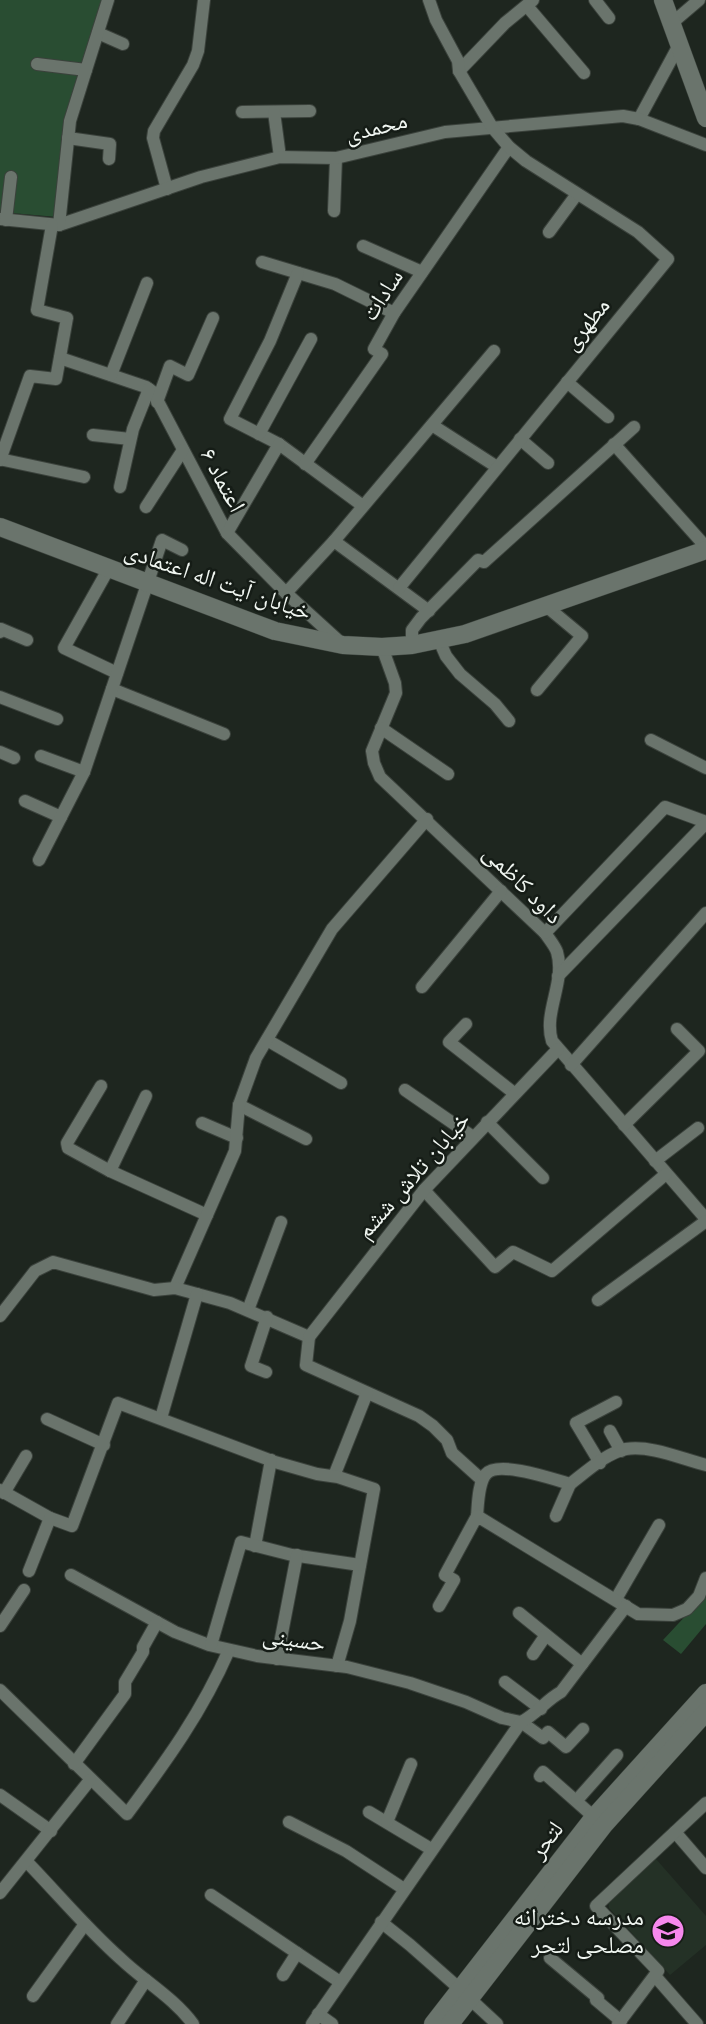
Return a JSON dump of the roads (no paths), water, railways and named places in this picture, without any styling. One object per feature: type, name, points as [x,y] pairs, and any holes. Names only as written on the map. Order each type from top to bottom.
[{"type":"main road","points":[[663,0],[706,117]]},
{"type":"main road","name":"خیابان آیت اله اعتمادی","points":[[0,527],[275,631],[343,645],[382,647],[412,645],[465,634],[706,549]]},
{"type":"main road","name":"لتحر","points":[[433,2024],[466,1995],[604,1825],[657,1755],[706,1699]]},
{"type":"main road","name":"لتحر","points":[[450,2024],[466,1995],[594,1817],[657,1755]]},
{"type":"street","points":[[84,477],[0,460],[30,376],[56,379],[67,318],[37,310],[56,225],[70,121],[108,0]]},
{"type":"street","points":[[167,189],[153,138],[154,131],[193,65],[198,51],[204,0]]},
{"type":"street","name":"مطهری","points":[[400,588],[668,259],[638,232],[509,147],[492,127],[459,71],[458,61],[436,20],[429,0]]},
{"type":"street","points":[[595,0],[609,18]]},
{"type":"street","points":[[671,23],[699,0]]},
{"type":"street","points":[[459,71],[526,4],[584,73]]},
{"type":"street","points":[[98,33],[123,44]]},
{"type":"street","points":[[639,119],[678,45]]},
{"type":"street","points":[[37,64],[86,71]]},
{"type":"street","points":[[242,112],[310,111]]},
{"type":"street","points":[[274,112],[280,157]]},
{"type":"street","name":"محمدی","points":[[56,225],[220,171],[280,157],[336,158],[445,132],[622,116],[639,119],[706,145]]},
{"type":"street","points":[[68,138],[110,144],[109,159]]},
{"type":"street","name":"سادات","points":[[306,464],[382,354],[374,349],[394,313],[509,147]]},
{"type":"street","points":[[334,211],[336,158]]},
{"type":"street","points":[[11,177],[3,220],[56,225]]},
{"type":"street","points":[[550,232],[577,194]]},
{"type":"street","points":[[363,247],[422,272]]},
{"type":"street","points":[[262,262],[335,284],[394,313]]},
{"type":"street","points":[[298,273],[274,332],[230,419],[279,444],[363,506]]},
{"type":"street","points":[[111,375],[147,283]]},
{"type":"street","points":[[158,402],[170,366],[188,375],[213,318]]},
{"type":"street","points":[[259,433],[311,339]]},
{"type":"street","points":[[286,593],[334,541],[494,351]]},
{"type":"street","points":[[60,358],[149,389],[130,439],[120,486]]},
{"type":"street","points":[[567,382],[608,417]]},
{"type":"street","name":"اعتماد ۶","points":[[149,389],[227,533],[286,593],[343,645]]},
{"type":"street","points":[[432,425],[497,467]]},
{"type":"street","points":[[412,645],[412,630],[469,568],[478,560],[484,562],[523,529],[634,427]]},
{"type":"street","points":[[93,435],[130,439]]},
{"type":"street","points":[[520,439],[548,463]]},
{"type":"street","points":[[227,533],[279,444]]},
{"type":"street","points":[[614,444],[706,549]]},
{"type":"street","points":[[146,507],[183,450]]},
{"type":"street","points":[[39,860],[84,772],[162,540],[182,550]]},
{"type":"street","points":[[334,541],[429,611]]},
{"type":"street","points":[[109,568],[64,648],[117,673]]},
{"type":"street","points":[[537,690],[582,636],[546,606]]},
{"type":"street","points":[[0,632],[1,629],[27,640]]},
{"type":"street","points":[[439,640],[446,656],[460,674],[495,704],[509,721]]},
{"type":"street","name":"داود کاظمی","points":[[382,647],[396,693],[372,751],[380,777],[545,933],[557,951],[558,976],[548,1029],[552,1041],[706,1220]]},
{"type":"street","points":[[112,690],[224,734]]},
{"type":"street","points":[[0,697],[57,719]]},
{"type":"street","points":[[381,729],[448,774]]},
{"type":"street","points":[[651,740],[706,768]]},
{"type":"street","points":[[0,752],[14,758]]},
{"type":"street","points":[[41,756],[84,772]]},
{"type":"street","points":[[25,802],[61,817]]},
{"type":"street","points":[[545,933],[666,807],[706,822],[558,976]]},
{"type":"street","points":[[175,1288],[235,1151],[239,1105],[257,1058],[332,929],[427,820]]},
{"type":"street","points":[[422,987],[501,891]]},
{"type":"street","points":[[571,1065],[703,922]]},
{"type":"street","points":[[466,1024],[449,1042],[514,1093]]},
{"type":"street","points":[[624,1125],[699,1051],[677,1029]]},
{"type":"street","points":[[267,1040],[341,1083]]},
{"type":"street","name":"خیابان تلاش ششم","points":[[309,1337],[424,1190],[558,1049]]},
{"type":"street","points":[[101,1086],[67,1146],[110,1171],[207,1215]]},
{"type":"street","points":[[405,1090],[473,1137]]},
{"type":"street","points":[[110,1171],[146,1096]]},
{"type":"street","points":[[239,1105],[306,1139]]},
{"type":"street","points":[[487,1122],[543,1178]]},
{"type":"street","points":[[201,1124],[237,1138]]},
{"type":"street","points":[[655,1161],[698,1128]]},
{"type":"street","points":[[424,1190],[495,1267],[513,1252],[552,1271],[666,1174]]},
{"type":"street","points":[[598,1300],[706,1220]]},
{"type":"street","points":[[248,1310],[281,1222]]},
{"type":"street","points":[[0,1316],[35,1271],[53,1262],[154,1290],[175,1288],[248,1310],[309,1337],[306,1365],[419,1416],[433,1426],[447,1440],[452,1453],[482,1480]]},
{"type":"street","points":[[161,1418],[197,1294]]},
{"type":"street","points":[[266,1372],[251,1366],[267,1317]]},
{"type":"street","points":[[334,1476],[367,1392]]},
{"type":"street","points":[[600,1462],[576,1423],[616,1402]]},
{"type":"street","points":[[26,1456],[2,1492],[50,1518],[72,1526],[118,1403],[271,1460],[374,1489],[349,1621],[337,1666]]},
{"type":"street","points":[[47,1419],[104,1445]]},
{"type":"street","points":[[610,1431],[621,1451]]},
{"type":"street","points":[[556,1516],[570,1484],[600,1462],[621,1451],[653,1451],[706,1465]]},
{"type":"street","points":[[255,1546],[271,1460]]},
{"type":"street","points":[[439,1606],[454,1580],[445,1575],[477,1516],[482,1480],[486,1473],[502,1468],[570,1484]]},
{"type":"street","points":[[477,1516],[638,1614],[673,1615],[687,1609],[699,1596],[706,1578]]},
{"type":"street","points":[[29,1571],[50,1518]]},
{"type":"street","points":[[332,2024],[315,2019],[521,1722],[534,1716],[561,1692],[582,1664],[621,1602],[659,1525]]},
{"type":"street","points":[[211,1645],[241,1542],[297,1555],[360,1565]]},
{"type":"street","points":[[277,1659],[297,1555]]},
{"type":"street","name":"حسینی","points":[[71,1575],[175,1632],[211,1645],[277,1659],[337,1666],[410,1684],[466,1702],[502,1718],[521,1722],[543,1738],[548,1732],[566,1746],[583,1729]]},
{"type":"street","points":[[0,1626],[24,1590]]},
{"type":"street","points":[[519,1613],[582,1664]]},
{"type":"street","points":[[74,1764],[125,1694],[125,1682],[157,1622]]},
{"type":"street","points":[[533,1654],[546,1635]]},
{"type":"street","points":[[0,1690],[127,1814],[211,1691],[229,1650]]},
{"type":"street","points":[[505,1682],[541,1709]]},
{"type":"street","points":[[576,1800],[617,1755]]},
{"type":"street","points":[[387,1822],[411,1764]]},
{"type":"street","points":[[540,1776],[543,1772],[594,1817]]},
{"type":"street","points":[[0,1893],[90,1780]]},
{"type":"street","points":[[0,1795],[51,1831]]},
{"type":"street","points":[[550,1958],[598,1998],[596,2000],[619,2022],[658,1971],[596,1906],[704,1808]]},
{"type":"street","points":[[369,1812],[431,1849]]},
{"type":"street","points":[[289,1822],[346,1851],[404,1889]]},
{"type":"street","points":[[675,1832],[706,1868]]},
{"type":"street","points":[[27,1862],[85,1924],[193,2024]]},
{"type":"street","points":[[211,1895],[340,1982]]},
{"type":"street","points":[[381,1922],[497,2024]]},
{"type":"street","points":[[33,1996],[85,1924]]},
{"type":"street","points":[[283,1975],[297,1953]]},
{"type":"street","points":[[654,1976],[697,2024]]},
{"type":"street","points":[[117,2024],[146,1980]]},
{"type":"place","name":"مدرسه دخترانه مصلحی لتحر","points":[[668,1931]]}]
